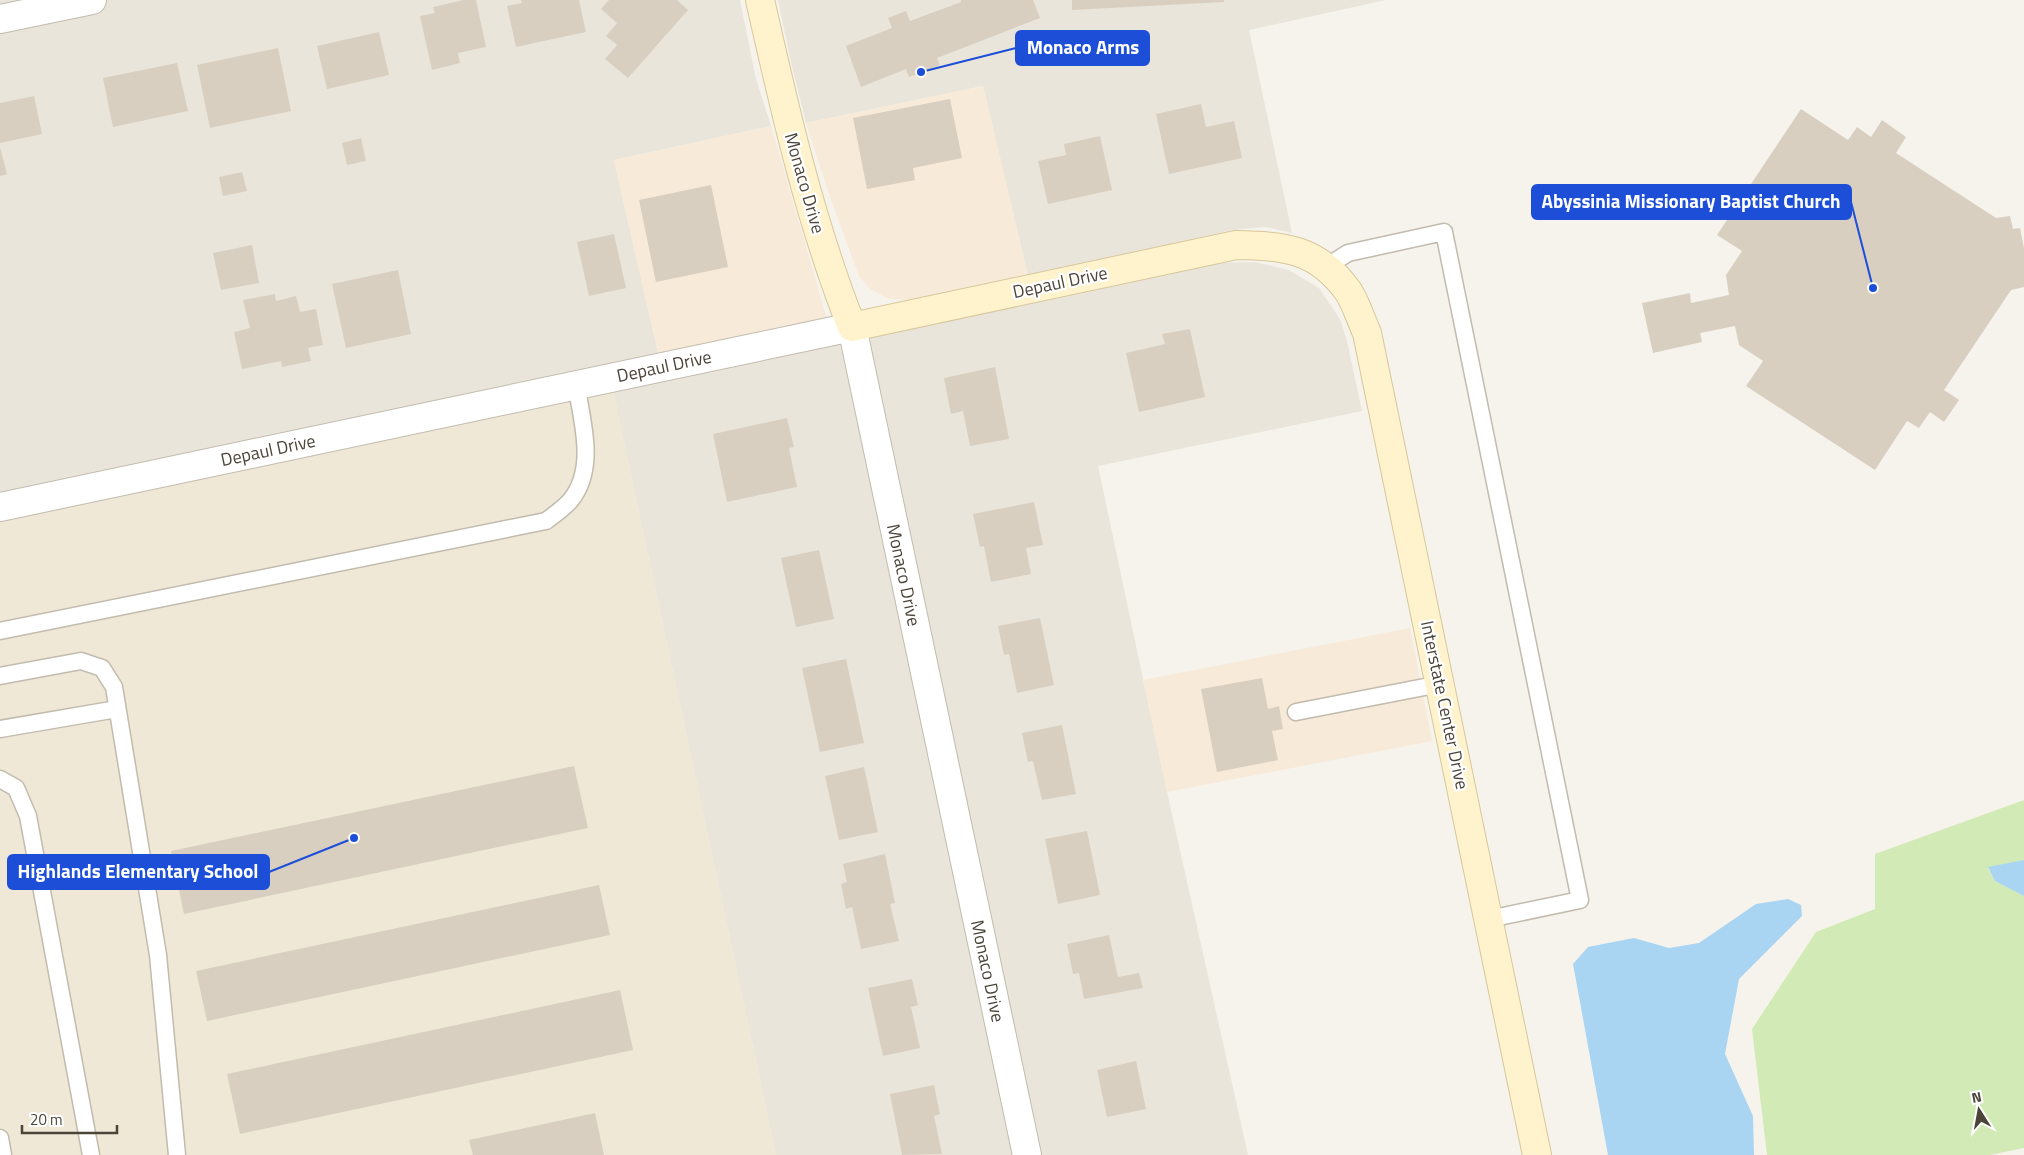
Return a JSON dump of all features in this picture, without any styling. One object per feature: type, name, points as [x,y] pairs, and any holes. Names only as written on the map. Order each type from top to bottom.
[{"type":"street","points":[[0,19],[92,0]]},
{"type":"street","name":"Monaco Drive","points":[[760,0],[809,202],[852,327],[1028,1155]]},
{"type":"street","name":"Depaul Drive","points":[[0,507],[1236,245],[1275,246],[1302,252],[1326,267]]},
{"type":"street","name":"Interstate Center Drive","points":[[1326,267],[1349,292],[1367,333],[1537,1155]]},
{"type":"lane","points":[[1326,267],[1348,253],[1444,232],[1580,900],[1489,919]]},
{"type":"lane","points":[[0,631],[546,521],[570,501],[584,478],[586,446],[576,384]]},
{"type":"lane","points":[[0,676],[81,660],[102,668],[114,687],[158,955],[177,1155]]},
{"type":"lane","points":[[1296,712],[1440,684]]},
{"type":"lane","points":[[0,729],[118,709]]},
{"type":"lane","points":[[0,779],[16,788],[28,816],[91,1155]]},
{"type":"lane","points":[[0,1138],[3,1155]]},
{"type":"shaded area","points":[[0,0],[740,0],[756,79],[771,126],[614,160],[664,379],[1212,263],[1255,262],[1289,270],[1319,288],[1340,319],[1347,341],[1362,411],[1098,466],[1167,792],[1248,1155],[776,1155],[613,391],[0,520]]},
{"type":"shaded area","points":[[778,0],[1386,0],[1249,30],[1292,233],[1265,227],[1232,230],[1028,276],[983,86],[806,123]]},
{"type":"shaded area","points":[[983,86],[1028,276],[912,300],[890,299],[871,290],[859,276],[830,197],[806,123]]},
{"type":"shaded area","points":[[771,126],[834,343],[664,379],[614,160]]},
{"type":"shaded area","points":[[613,391],[776,1155],[0,1155],[0,520]]},
{"type":"shaded area","points":[[1410,628],[1432,741],[1167,792],[1143,680]]},
{"type":"green space","points":[[2024,800],[2024,860],[1988,868],[1995,881],[2024,896],[2024,1148],[1990,1155],[1767,1155],[1752,1029],[1816,932],[1875,909],[1875,854]]},
{"type":"water","points":[[2024,860],[2024,896],[1995,881],[1988,867]]},
{"type":"water","points":[[1788,899],[1801,905],[1802,916],[1739,979],[1725,1054],[1753,1116],[1754,1155],[1608,1155],[1573,964],[1588,947],[1634,938],[1669,948],[1699,943],[1756,904]]},
{"type":"building","points":[[464,0],[476,0],[486,47],[458,53],[460,63],[432,70],[420,16],[435,13],[433,7]]},
{"type":"building","points":[[521,0],[579,0],[586,32],[516,47],[507,6],[522,3]]},
{"type":"building","points":[[609,0],[677,0],[688,10],[628,78],[605,59],[617,45],[606,36],[617,23],[601,9]]},
{"type":"building","points":[[961,0],[1033,0],[1040,18],[937,58],[940,65],[909,77],[906,69],[861,87],[846,46],[892,28],[888,18],[906,11],[910,21],[961,2]]},
{"type":"building","points":[[1072,0],[1224,0],[1224,2],[1072,10]]},
{"type":"building","points":[[379,32],[389,75],[327,89],[317,46]]},
{"type":"building","points":[[278,48],[291,111],[210,128],[197,65]]},
{"type":"building","points":[[177,63],[188,111],[113,127],[103,78]]},
{"type":"building","points":[[34,96],[42,134],[0,143],[0,103]]},
{"type":"building","points":[[950,99],[962,158],[913,168],[915,180],[867,189],[853,118]]},
{"type":"building","points":[[1201,104],[1206,127],[1234,121],[1242,158],[1169,174],[1156,114]]},
{"type":"building","points":[[1801,109],[1848,140],[1857,127],[1871,137],[1882,120],[1906,137],[1896,153],[1996,218],[2010,216],[2013,229],[2020,228],[2024,248],[2024,287],[2011,290],[1944,390],[1959,400],[1944,422],[1930,412],[1919,428],[1907,421],[1875,470],[1746,386],[1763,361],[1739,345],[1735,326],[1700,333],[1702,342],[1653,353],[1642,303],[1690,293],[1691,303],[1729,295],[1726,275],[1742,251],[1717,235]]},
{"type":"building","points":[[1100,136],[1112,190],[1048,204],[1038,161],[1066,155],[1064,144]]},
{"type":"building","points":[[361,138],[366,161],[347,165],[342,143]]},
{"type":"building","points":[[0,147],[7,174],[0,176]]},
{"type":"building","points":[[242,172],[247,191],[223,196],[219,177]]},
{"type":"building","points":[[711,185],[728,267],[656,282],[639,200]]},
{"type":"building","points":[[614,234],[626,288],[589,296],[577,242]]},
{"type":"building","points":[[252,245],[259,283],[221,290],[213,253]]},
{"type":"building","points":[[398,270],[411,334],[346,348],[332,284]]},
{"type":"building","points":[[275,294],[276,301],[296,296],[300,312],[316,309],[323,345],[308,348],[311,361],[282,367],[281,361],[242,369],[234,332],[250,328],[243,300]]},
{"type":"building","points":[[1190,329],[1205,397],[1139,412],[1126,353],[1165,344],[1162,334]]},
{"type":"building","points":[[995,367],[1009,439],[970,446],[963,411],[951,414],[944,378]]},
{"type":"building","points":[[787,418],[794,447],[789,448],[797,487],[727,502],[713,434]]},
{"type":"building","points":[[1034,502],[1043,545],[1026,548],[1031,574],[991,582],[984,546],[980,547],[973,514]]},
{"type":"building","points":[[819,550],[834,619],[796,627],[781,558]]},
{"type":"building","points":[[1040,618],[1054,685],[1017,693],[1009,654],[1004,655],[998,626]]},
{"type":"building","points":[[846,659],[864,743],[820,752],[802,668]]},
{"type":"building","points":[[1262,678],[1268,709],[1279,706],[1283,729],[1272,731],[1278,760],[1217,772],[1201,689]]},
{"type":"building","points":[[1062,725],[1076,794],[1042,800],[1033,761],[1028,762],[1022,733]]},
{"type":"building","points":[[574,766],[588,828],[184,914],[171,851]]},
{"type":"building","points":[[864,767],[878,832],[839,840],[825,776]]},
{"type":"building","points":[[1087,831],[1100,895],[1058,904],[1045,839]]},
{"type":"building","points":[[885,854],[895,903],[890,904],[899,941],[861,949],[852,907],[846,909],[841,884],[847,882],[843,864]]},
{"type":"building","points":[[599,885],[610,935],[207,1021],[196,971]]},
{"type":"building","points":[[1109,935],[1118,977],[1139,973],[1143,988],[1084,999],[1079,973],[1073,974],[1067,944]]},
{"type":"building","points":[[912,979],[918,1005],[911,1007],[920,1048],[883,1056],[868,988]]},
{"type":"building","points":[[620,990],[633,1050],[240,1134],[227,1074]]},
{"type":"building","points":[[1136,1061],[1146,1109],[1107,1117],[1097,1070]]},
{"type":"building","points":[[934,1085],[940,1114],[934,1116],[942,1154],[902,1155],[890,1094]]},
{"type":"building","points":[[595,1113],[604,1155],[473,1155],[469,1140]]},
{"type":"place","name":"Monaco Arms","points":[[921,72]]},
{"type":"place","name":"Abyssinia Missionary Baptist Church","points":[[1873,288]]},
{"type":"place","name":"Highlands Elementary School","points":[[354,838]]}]
